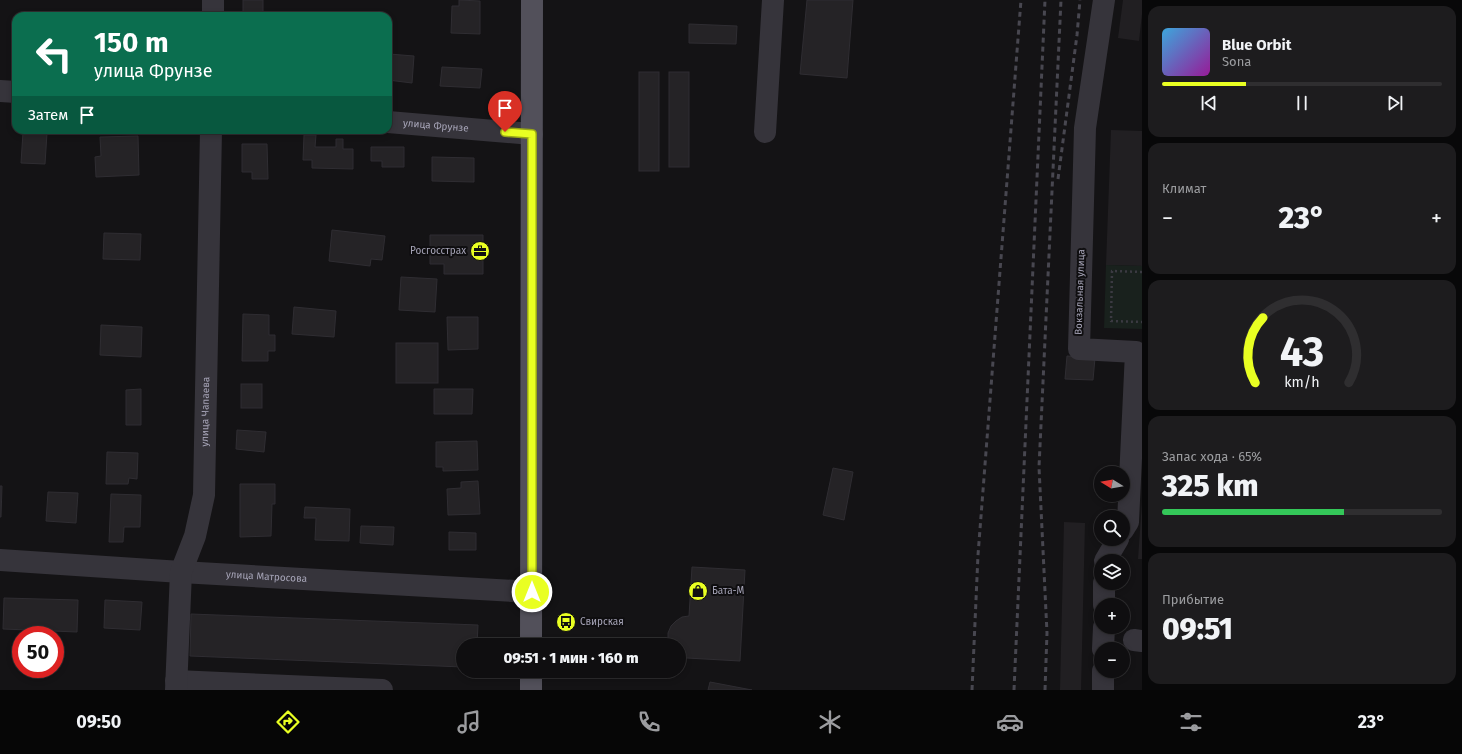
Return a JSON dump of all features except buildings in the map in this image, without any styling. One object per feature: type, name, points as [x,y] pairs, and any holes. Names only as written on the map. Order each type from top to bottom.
[{"type":"main road","points":[[531,638],[532,0]]},
{"type":"main road","points":[[531,678],[531,690]]},
{"type":"street","points":[[213,0],[213,12]]},
{"type":"street","points":[[765,132],[773,0]]},
{"type":"street","name":"Вокзальная улица","points":[[1104,0],[1085,128],[1079,349],[1136,352],[1129,510]]},
{"type":"street","points":[[0,91],[12,92]]},
{"type":"street","name":"улица Фрунзе","points":[[392,122],[532,134]]},
{"type":"street","name":"улица Чапаева","points":[[176,686],[181,572],[195,536],[204,494],[211,134]]},
{"type":"street","name":"улица Матросова","points":[[0,560],[532,592]]},
{"type":"street","points":[[1103,678],[1103,690]]},
{"type":"street","points":[[176,686],[382,690]]},
{"type":"path","points":[[1142,272],[1112,271],[1111,321],[1142,322]]},
{"type":"shaded area","points":[[1123,0],[1142,0],[1139,41],[1118,38]]},
{"type":"shaded area","points":[[1111,130],[1142,131],[1142,266],[1106,265]]},
{"type":"shaded area","points":[[1106,265],[1142,266],[1142,329],[1104,328]]},
{"type":"shaded area","points":[[1142,502],[1142,559],[1138,559]]},
{"type":"shaded area","points":[[1064,522],[1085,523],[1081,690],[1060,690]]},
{"type":"railway","points":[[972,690],[978,555],[1021,0]]},
{"type":"railway","points":[[1014,690],[1045,0]]},
{"type":"railway","points":[[1045,690],[1047,633],[1039,467],[1061,0]]},
{"type":"railway","points":[[1058,179],[1077,35],[1080,0]]},
{"type":"place","name":"Росгосстрах","points":[[480,251]]},
{"type":"place","name":"Бата-М","points":[[698,591]]},
{"type":"place","name":"Свирская","points":[[566,622]]},
{"type":"route","points":[[505,132],[532,134],[532,592]]}]
